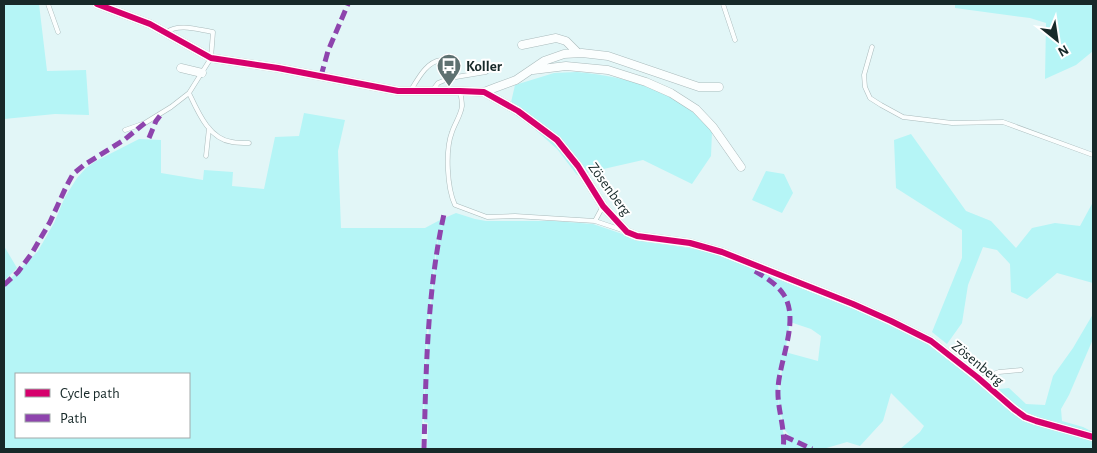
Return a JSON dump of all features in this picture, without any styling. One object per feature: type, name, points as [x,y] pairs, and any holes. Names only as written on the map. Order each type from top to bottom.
[{"type":"street","name":"Zösenberg","points":[[97,4],[150,24],[212,58],[398,90],[484,92],[518,111],[557,140],[578,166],[603,206],[627,232],[636,236],[690,243],[722,252],[853,304],[931,341],[1025,417],[1093,437]]},
{"type":"street","points":[[522,45],[556,38],[566,40],[578,53]]},
{"type":"street","name":"Zösenberg","points":[[484,92],[516,80],[544,61],[564,54],[578,53],[608,56],[699,87],[719,88]]},
{"type":"street","name":"Zösenberg","points":[[531,70],[566,66],[608,70],[646,82],[671,93],[696,109],[713,127],[741,167]]},
{"type":"street","points":[[181,68],[202,73]]},
{"type":"lane","points":[[48,4],[58,32]]},
{"type":"lane","points":[[723,4],[735,40]]},
{"type":"lane","points":[[125,130],[145,124],[189,93],[212,58],[213,32],[182,27],[171,29],[166,33]]},
{"type":"lane","points":[[872,47],[864,75],[865,87],[870,98],[903,117],[952,123],[1003,122],[1093,155]]},
{"type":"lane","points":[[411,91],[420,75],[431,64],[440,60],[457,60]]},
{"type":"lane","points":[[432,91],[438,84],[450,78],[486,72],[492,66]]},
{"type":"lane","name":"Zösenberg","points":[[460,91],[462,107],[451,133],[449,150],[448,178],[455,205],[487,217],[515,216],[595,221],[627,232]]},
{"type":"lane","points":[[189,93],[201,119],[218,137],[231,142],[249,143]]},
{"type":"lane","points":[[206,156],[209,128]]},
{"type":"lane","points":[[595,221],[603,206]]},
{"type":"lane","points":[[980,379],[999,372],[1021,370]]},
{"type":"shaded area","points":[[4,4],[39,4],[47,71],[86,70],[89,115],[55,114],[4,119]]},
{"type":"shaded area","points":[[955,4],[1093,4],[1093,51],[1076,65],[1045,79],[1046,23],[1030,18],[955,8]]},
{"type":"shaded area","points":[[577,72],[634,82],[652,88],[685,106],[699,118],[712,132],[711,156],[692,184],[643,160],[577,175],[557,149],[529,124],[509,111],[515,85],[554,73]]},
{"type":"shaded area","points":[[304,113],[345,120],[338,151],[341,228],[425,228],[456,213],[486,221],[554,221],[593,224],[646,242],[690,248],[740,259],[755,269],[833,299],[925,343],[926,341],[1002,394],[999,389],[1009,388],[1026,404],[1045,405],[1053,376],[1073,348],[1093,314],[1093,339],[1061,409],[1062,421],[1093,432],[1093,449],[900,449],[920,432],[924,426],[891,393],[883,421],[860,446],[847,442],[823,449],[808,447],[812,449],[427,449],[428,423],[424,422],[425,375],[439,229],[427,330],[421,449],[4,449],[4,285],[38,251],[54,223],[65,197],[77,178],[96,161],[139,139],[161,140],[161,173],[203,180],[204,170],[233,172],[232,186],[264,189],[275,137],[299,136]],"holes":[[[790,322],[811,329],[821,336],[818,361],[785,352]],[[783,358],[779,403],[784,429],[793,440],[784,436],[779,406],[778,397],[779,378]]]},
{"type":"shaded area","points":[[911,134],[966,211],[991,221],[1016,248],[1032,228],[1055,223],[1080,226],[1093,202],[1093,283],[1057,273],[1027,299],[1011,292],[1010,264],[997,250],[983,247],[968,285],[962,323],[947,344],[932,332],[962,258],[962,230],[896,188],[894,140]]},
{"type":"shaded area","points":[[766,171],[784,174],[793,193],[782,213],[752,200]]},
{"type":"shaded area","points":[[4,246],[17,268],[4,281]]},
{"type":"marked path","points":[[321,76],[328,51],[348,4]]},
{"type":"marked path","points":[[149,138],[156,121],[162,113]]},
{"type":"marked path","points":[[4,285],[18,272],[32,253],[50,222],[73,174],[124,140],[145,123]]},
{"type":"marked path","points":[[424,449],[431,302],[438,243],[444,214]]},
{"type":"marked path","points":[[755,271],[778,287],[784,295],[790,317],[778,389],[784,442],[783,449]]},
{"type":"marked path","points":[[784,436],[812,449]]},
{"type":"cycle path","points":[[97,4],[150,24],[211,58],[278,68],[398,91],[484,92],[518,111],[557,140],[578,166],[603,206],[627,232],[637,236],[690,243],[722,252],[853,304],[931,341],[1025,417],[1093,437]]},
{"type":"place","name":"Koller","points":[[449,87]]}]
